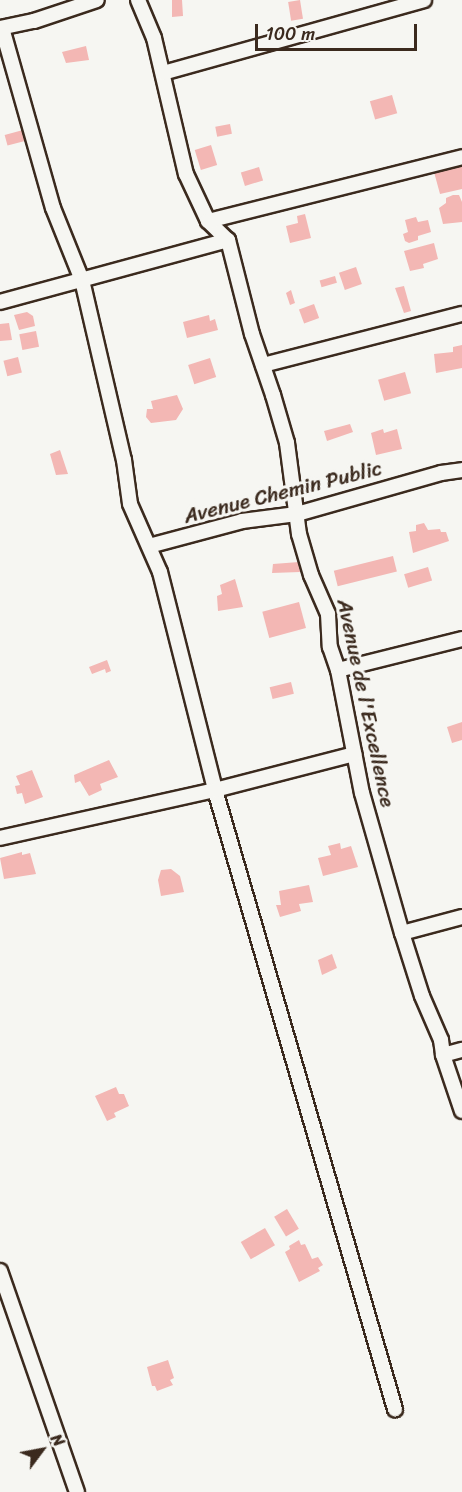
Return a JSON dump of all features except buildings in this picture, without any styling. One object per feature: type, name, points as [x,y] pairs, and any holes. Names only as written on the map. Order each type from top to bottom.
[{"type":"street","points":[[97,0],[34,21],[1,28],[53,208],[82,280],[124,460],[130,504],[149,546],[166,594],[215,790],[395,1408]]},
{"type":"street","points":[[138,0],[154,38],[186,174],[208,221],[228,240]]},
{"type":"street","points":[[163,74],[424,0]]},
{"type":"street","points":[[208,221],[462,157]]},
{"type":"street","points":[[0,302],[228,240]]},
{"type":"street","name":"Avenue de l'Excellence","points":[[228,240],[252,334],[287,443],[297,514],[310,575],[328,614],[330,647],[338,670],[354,754],[402,933],[422,996],[441,1040],[443,1055],[462,1111]]},
{"type":"street","points":[[263,364],[462,314]]},
{"type":"street","name":"Avenue Chemin Public","points":[[149,546],[242,521],[297,514],[441,473],[462,470]]},
{"type":"street","points":[[338,670],[462,639]]},
{"type":"street","points":[[0,838],[215,790],[354,754]]},
{"type":"street","points":[[402,933],[462,917]]},
{"type":"street","points":[[443,1055],[462,1050]]},
{"type":"street","points":[[0,1271],[77,1492]]}]
